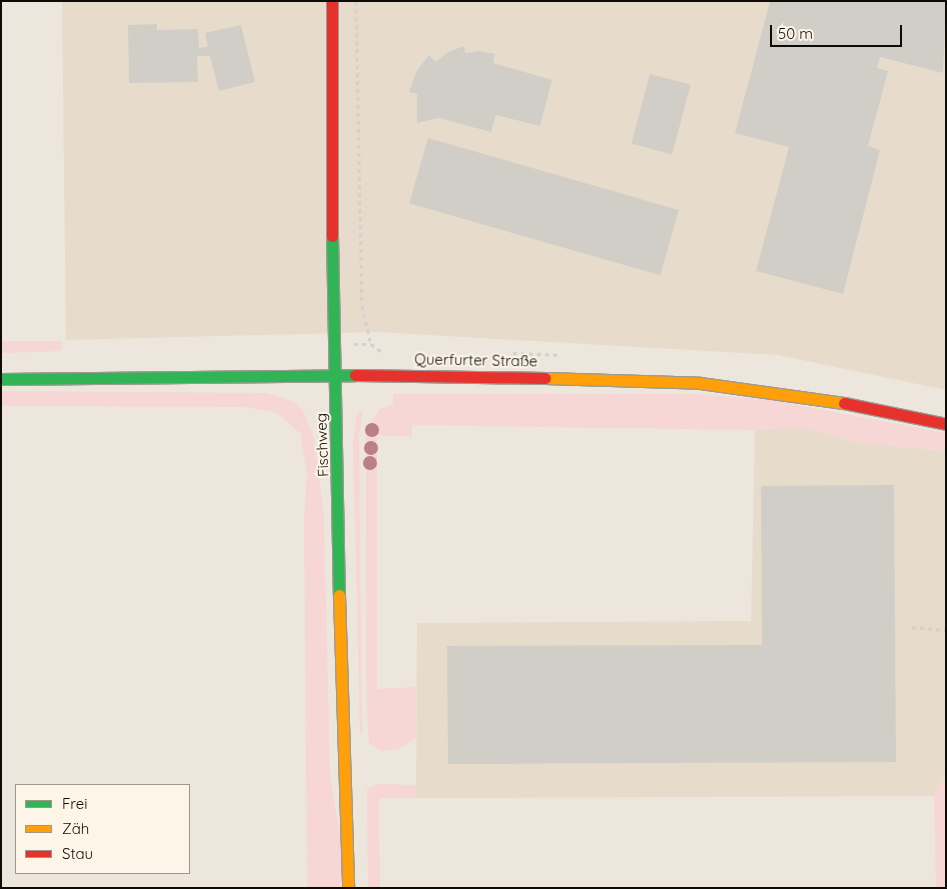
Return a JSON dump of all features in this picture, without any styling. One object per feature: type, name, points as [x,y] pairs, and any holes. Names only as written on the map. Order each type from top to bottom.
[{"type":"main road","name":"Fischweg","points":[[332,1],[330,196],[348,888]]},
{"type":"main road","name":"Querfurter Straße","points":[[1,379],[542,376],[700,383],[814,397],[946,424]]},
{"type":"path","points":[[356,1],[362,306],[371,344]]},
{"type":"path","points":[[912,627],[946,630]]},
{"type":"shaded area","points":[[62,1],[946,1],[946,390],[778,355],[377,332],[66,340]]},
{"type":"shaded area","points":[[1,341],[61,341],[62,351],[1,353]]},
{"type":"shaded area","points":[[1,391],[266,393],[295,402],[304,412],[314,439],[324,516],[330,774],[341,844],[342,888],[307,888],[304,519],[307,473],[300,433],[277,413],[246,407],[1,406]]},
{"type":"shaded area","points":[[393,394],[699,394],[770,400],[946,433],[946,451],[861,443],[803,428],[755,430],[412,425],[412,437],[377,435],[377,689],[416,687],[416,738],[399,749],[381,751],[369,743],[366,690],[366,429],[380,409],[393,405]]},
{"type":"shaded area","points":[[363,409],[359,435],[362,732],[360,736],[353,443],[356,417]]},
{"type":"shaded area","points":[[803,428],[861,443],[946,451],[946,773],[934,796],[416,798],[417,623],[751,621],[755,430]]},
{"type":"shaded area","points":[[946,773],[946,888],[936,888],[934,796]]},
{"type":"shaded area","points":[[378,784],[416,785],[416,798],[381,798],[379,801],[380,888],[368,888],[367,789]]},
{"type":"building","points":[[770,1],[946,1],[943,73],[880,57],[877,68],[888,71],[868,146],[880,150],[843,294],[756,271],[789,147],[735,133]]},
{"type":"building","points":[[157,24],[157,30],[198,29],[199,48],[208,47],[205,33],[241,25],[255,82],[219,91],[210,56],[197,56],[198,82],[129,83],[128,25]]},
{"type":"building","points":[[464,46],[465,53],[480,51],[495,54],[493,63],[552,80],[540,126],[496,115],[491,132],[439,118],[417,123],[417,94],[409,92],[416,72],[429,55],[436,62],[448,52]]},
{"type":"building","points":[[650,74],[691,85],[672,154],[631,144]]},
{"type":"building","points":[[428,138],[679,210],[660,275],[409,203]]},
{"type":"building","points":[[894,485],[896,762],[448,764],[447,646],[762,645],[761,486]]},
{"type":"traffic: fast","points":[[332,236],[339,595]]},
{"type":"traffic: fast","points":[[1,379],[355,375]]},
{"type":"traffic: slow","points":[[545,378],[700,383],[844,403]]},
{"type":"traffic: slow","points":[[339,595],[348,888]]},
{"type":"traffic: jam","points":[[332,1],[332,236]]},
{"type":"traffic: jam","points":[[355,375],[545,378]]},
{"type":"traffic: jam","points":[[844,403],[946,424]]}]
